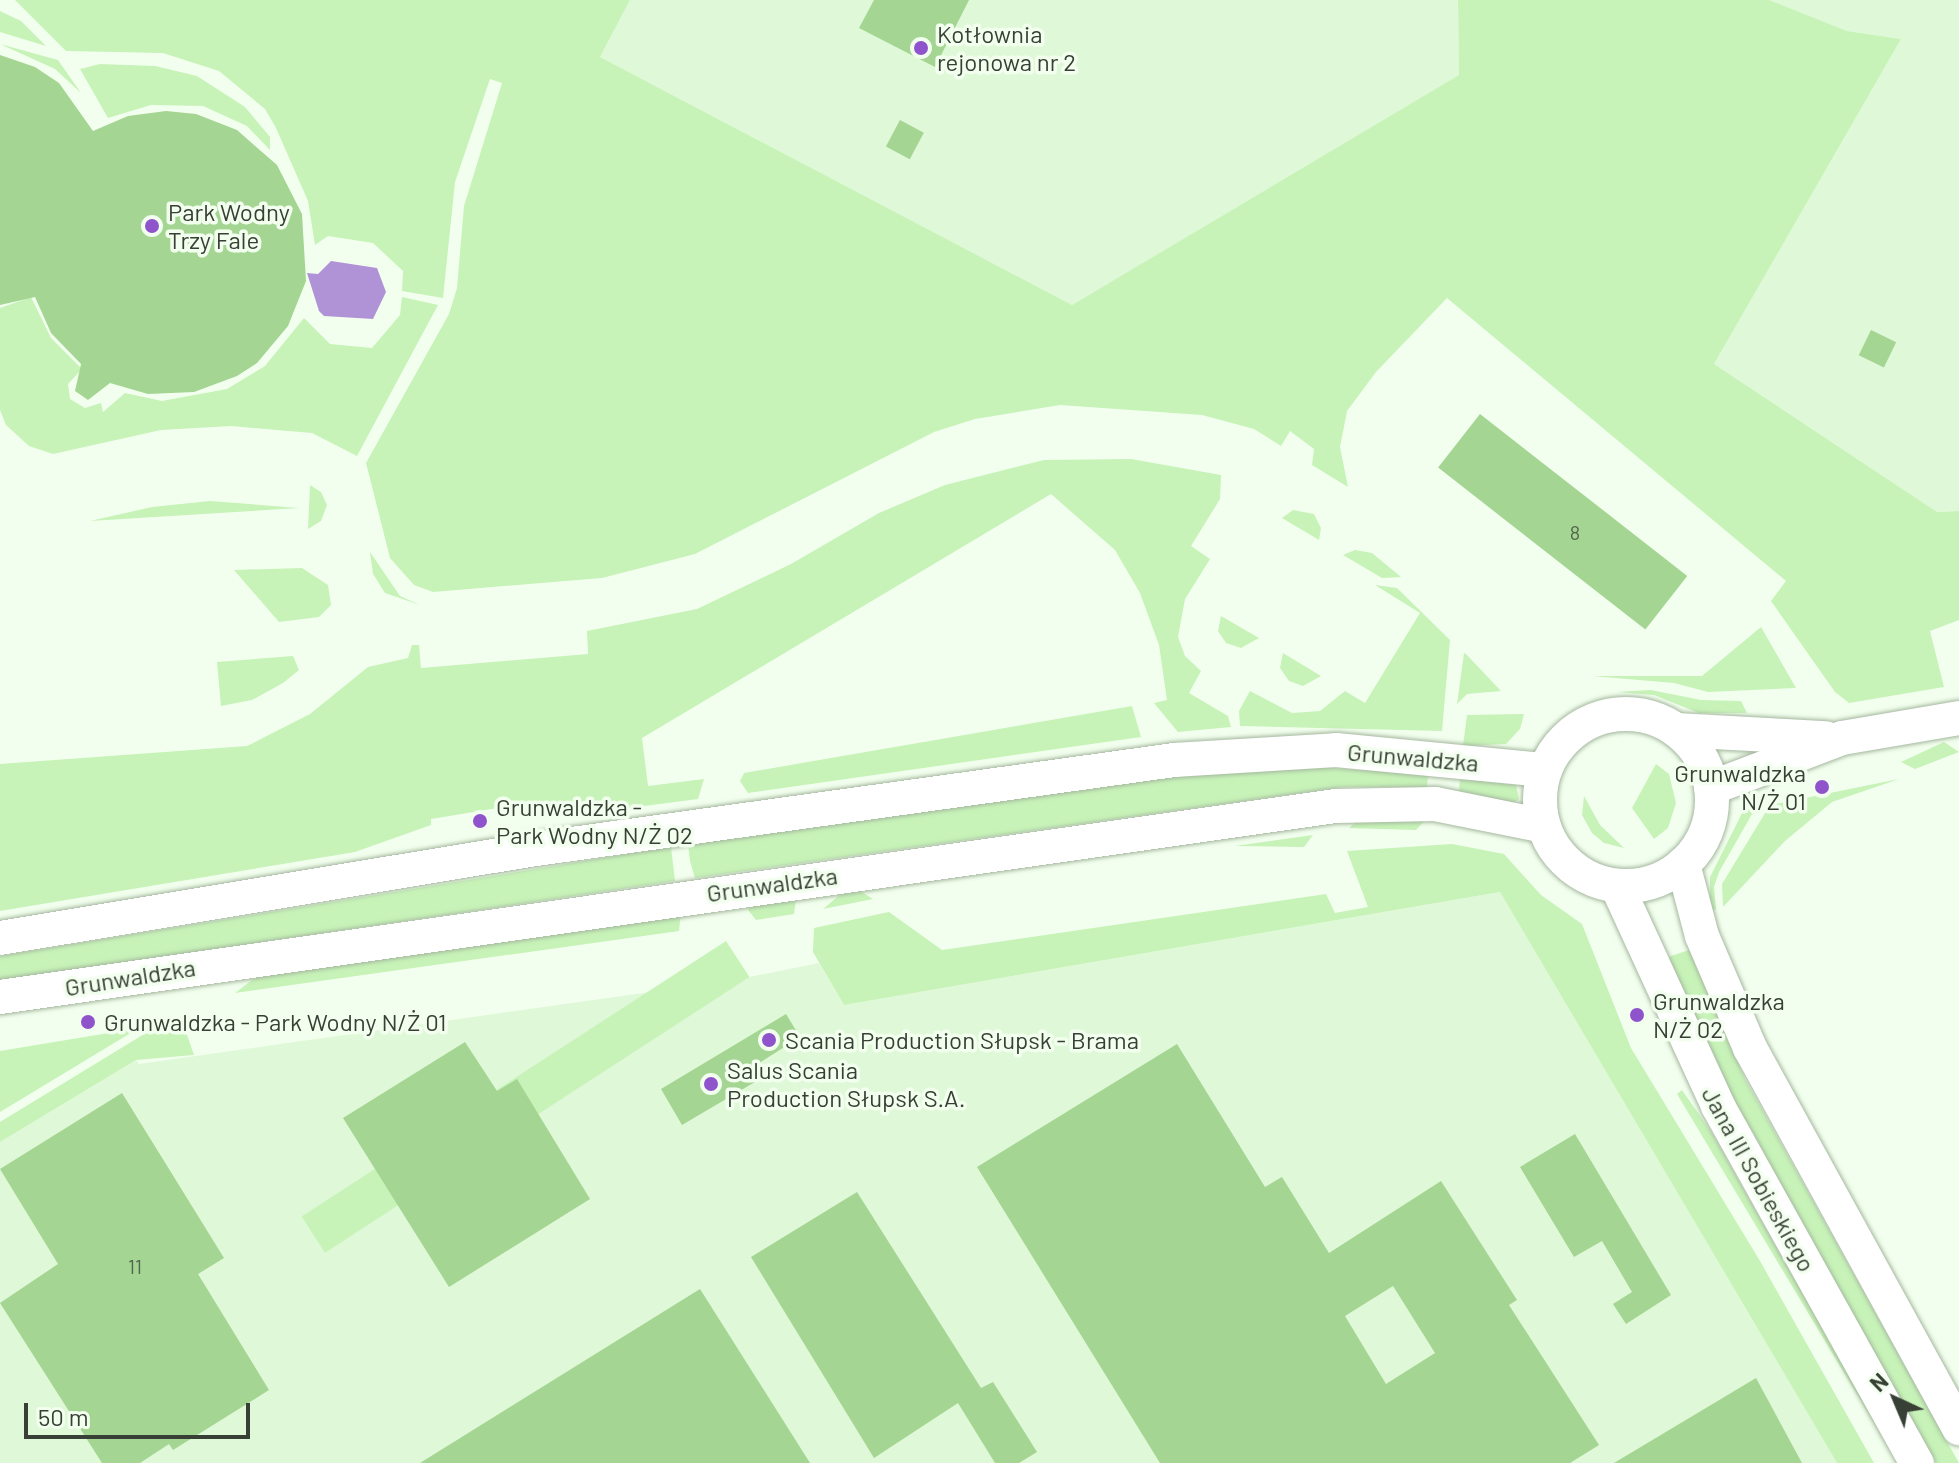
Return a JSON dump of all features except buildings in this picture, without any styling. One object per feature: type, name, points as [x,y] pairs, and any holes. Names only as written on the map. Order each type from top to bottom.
[{"type":"street","points":[[1676,730],[1693,746],[1711,788],[1711,816],[1701,842],[1683,864],[1664,878],[1617,886],[1572,867],[1544,826],[1539,798],[1545,770],[1562,742],[1593,720],[1636,714],[1676,730],[1842,738]]},
{"type":"street","points":[[1711,788],[1842,738],[1959,718]]},
{"type":"street","name":"Grunwaldzka","points":[[0,938],[529,850],[1174,760],[1336,750],[1545,770]]},
{"type":"street","name":"Grunwaldzka","points":[[0,997],[1335,806],[1435,804],[1544,826]]},
{"type":"street","points":[[1683,864],[1702,936],[1750,1048],[1959,1428]]},
{"type":"street","name":"Jana III Sobieskiego","points":[[1617,886],[1718,1106],[1917,1463]]},
{"type":"shaded area","points":[[630,0],[1458,0],[1459,75],[1072,305],[600,57]]},
{"type":"shaded area","points":[[1769,0],[1959,0],[1959,511],[1937,512],[1714,364],[1901,39],[1847,31]]},
{"type":"shaded area","points":[[331,261],[377,268],[386,292],[373,319],[324,316],[319,311],[307,273],[318,274]]},
{"type":"shaded area","points":[[1500,892],[1837,1463],[0,1463],[0,1142],[136,1060],[139,1064],[729,981],[819,963],[844,1005]]},
{"type":"green space","points":[[15,0],[630,0],[600,57],[1072,305],[1459,75],[1458,0],[1769,0],[1847,31],[1901,39],[1714,364],[1937,512],[1959,511],[1959,620],[1930,631],[1944,687],[1849,703],[1835,692],[1771,601],[1786,581],[1447,298],[1376,372],[1347,411],[1340,447],[1348,487],[1312,465],[1314,449],[1290,431],[1281,446],[1254,429],[1202,415],[1060,405],[975,419],[934,432],[695,554],[602,578],[433,592],[414,585],[390,558],[366,463],[449,314],[457,288],[464,206],[502,83],[490,79],[455,182],[443,298],[402,291],[403,271],[373,243],[328,236],[315,245],[308,201],[276,128],[265,109],[219,71],[163,53],[66,51]]},
{"type":"green space","points":[[0,11],[21,21],[46,46],[0,32]]},
{"type":"green space","points":[[0,44],[58,60],[81,93],[55,69]]},
{"type":"green space","points":[[100,64],[155,66],[197,76],[245,107],[270,137],[270,150],[247,126],[203,106],[151,105],[108,118],[80,69]]},
{"type":"green space","points":[[31,297],[51,338],[82,369],[68,384],[70,399],[85,408],[101,403],[103,412],[125,393],[162,401],[227,389],[265,366],[304,318],[330,344],[372,348],[400,315],[402,297],[438,305],[357,456],[312,433],[231,426],[161,430],[53,454],[29,446],[6,425],[0,410],[0,308]]},
{"type":"green space","points":[[1131,459],[1221,475],[1220,499],[1191,546],[1210,559],[1185,599],[1178,637],[1185,656],[1201,671],[1189,693],[1228,716],[1231,727],[1178,732],[1154,703],[1167,700],[1159,645],[1140,593],[1115,550],[1051,494],[642,738],[648,786],[704,779],[698,799],[621,809],[524,811],[522,804],[431,819],[431,825],[355,852],[0,911],[0,764],[247,746],[310,714],[368,667],[408,658],[412,645],[419,645],[421,668],[588,654],[587,631],[697,609],[791,564],[879,513],[945,485],[1044,460]]},
{"type":"green space","points":[[310,485],[321,492],[327,505],[321,521],[308,529]]},
{"type":"green space","points":[[210,501],[299,508],[90,521],[152,507]]},
{"type":"green space","points":[[1293,510],[1314,514],[1321,528],[1319,540],[1282,518]]},
{"type":"green space","points":[[1355,550],[1372,553],[1401,577],[1382,578],[1343,555]]},
{"type":"green space","points":[[370,552],[400,596],[420,605],[385,593],[373,574]]},
{"type":"green space","points":[[302,568],[328,585],[331,605],[319,617],[279,622],[234,570]]},
{"type":"green space","points":[[1375,585],[1397,588],[1450,640],[1442,731],[1240,726],[1239,711],[1250,691],[1292,713],[1320,711],[1345,691],[1365,703],[1420,613]]},
{"type":"green space","points":[[1221,616],[1259,638],[1241,648],[1226,643],[1218,631]]},
{"type":"green space","points":[[1761,627],[1796,688],[1708,692],[1674,683],[1592,676],[1702,676]]},
{"type":"green space","points":[[1283,653],[1321,676],[1303,686],[1289,681],[1280,668]]},
{"type":"green space","points":[[1464,653],[1501,691],[1467,694],[1457,704]]},
{"type":"green space","points":[[293,656],[299,670],[283,683],[252,700],[221,706],[217,662]]},
{"type":"green space","points":[[1651,690],[1701,700],[1741,701],[1747,713],[1699,713],[1654,695],[1617,692]]},
{"type":"green space","points":[[1132,706],[1141,737],[748,793],[740,781],[744,773]]},
{"type":"green space","points":[[1524,714],[1520,729],[1506,744],[1463,746],[1467,715]]},
{"type":"green space","points":[[1944,742],[1959,752],[1915,769],[1901,762]]},
{"type":"green space","points":[[1656,764],[1669,774],[1676,803],[1668,828],[1654,839],[1632,808]]},
{"type":"green space","points":[[1318,767],[1428,775],[1427,787],[1343,787],[695,878],[690,861],[688,844],[1208,772]]},
{"type":"green space","points":[[1460,778],[1516,785],[1519,799],[1514,803],[1459,791]]},
{"type":"green space","points":[[1899,779],[1832,802],[1785,841],[1723,907],[1722,884],[1770,805]]},
{"type":"green space","points":[[1764,793],[1719,872],[1714,887],[1716,909],[1710,912],[1710,877],[1743,811]]},
{"type":"green space","points":[[1584,796],[1600,825],[1624,848],[1604,843],[1592,833],[1582,815]]},
{"type":"green space","points":[[1358,820],[1425,820],[1416,830],[1349,828]]},
{"type":"green space","points":[[1313,835],[1304,847],[1235,846]]},
{"type":"green space","points":[[1452,844],[1504,854],[1541,895],[1582,924],[1631,1048],[1760,1261],[1874,1463],[1837,1463],[1500,892],[844,1005],[813,952],[814,928],[889,912],[942,950],[1326,894],[1335,913],[1368,907],[1347,851]]},
{"type":"green space","points":[[671,847],[675,881],[0,981],[0,956]]},
{"type":"green space","points":[[860,891],[873,899],[823,909],[841,894]]},
{"type":"green space","points":[[796,899],[794,914],[756,920],[748,910],[750,906]]},
{"type":"green space","points":[[681,913],[679,931],[235,993],[256,977]]},
{"type":"green space","points":[[726,941],[749,977],[325,1253],[302,1217]]},
{"type":"green space","points":[[1689,950],[1745,1079],[1959,1463],[1936,1463],[1739,1113],[1668,957]]},
{"type":"green space","points":[[182,1020],[194,1055],[136,1060],[0,1142],[0,1122],[159,1025]]},
{"type":"green space","points":[[139,1028],[0,1112],[0,1051]]},
{"type":"green space","points":[[1682,1090],[1712,1133],[1898,1463],[1677,1094]]},
{"type":"place","name":"Kotłownia rejonowa nr 2","points":[[921,48]]},
{"type":"place","name":"Park Wodny Trzy Fale","points":[[152,226]]},
{"type":"place","name":"Grunwaldzka N/Ż 01","points":[[1822,787]]},
{"type":"place","name":"Grunwaldzka - Park Wodny N/Ż 02","points":[[480,821]]},
{"type":"place","name":"Grunwaldzka N/Ż 02","points":[[1637,1015]]},
{"type":"place","name":"Grunwaldzka - Park Wodny N/Ż 01","points":[[88,1022]]},
{"type":"place","name":"Scania Production Słupsk - Brama","points":[[769,1040]]},
{"type":"place","name":"Salus Scania Production Słupsk S.A.","points":[[711,1084]]}]
